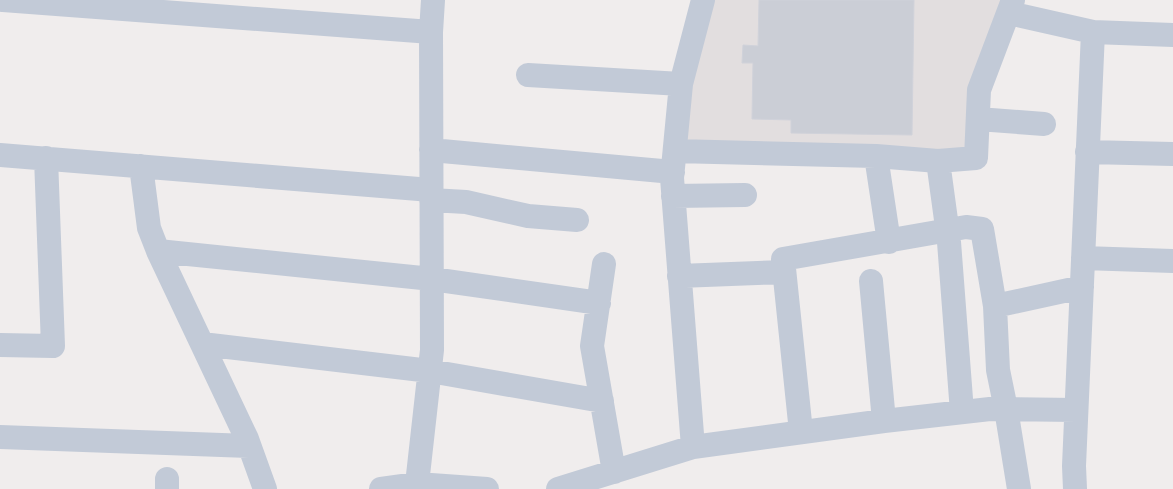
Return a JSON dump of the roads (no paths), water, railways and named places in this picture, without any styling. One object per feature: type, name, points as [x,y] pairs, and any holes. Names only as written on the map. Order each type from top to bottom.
[{"type":"street","points":[[2,0],[431,32]]},
{"type":"street","points":[[417,484],[432,350],[431,32],[433,0]]},
{"type":"street","points":[[693,447],[673,196],[681,84],[703,0]]},
{"type":"street","points":[[431,150],[674,162],[876,156],[938,161],[976,158],[979,90],[1011,7],[1092,32],[1173,35]]},
{"type":"street","points":[[1075,489],[1076,410],[1092,32]]},
{"type":"street","points":[[528,75],[681,84]]},
{"type":"street","points":[[978,119],[1044,124]]},
{"type":"street","points":[[1087,152],[1173,154]]},
{"type":"street","points":[[0,155],[141,166],[431,195],[528,216],[577,220]]},
{"type":"street","points":[[876,156],[890,242]]},
{"type":"street","points":[[0,345],[53,346],[46,158]]},
{"type":"street","points":[[938,161],[947,232],[962,412]]},
{"type":"street","points":[[141,166],[149,228],[249,446],[264,489]]},
{"type":"street","points":[[673,196],[746,196]]},
{"type":"street","points":[[801,432],[783,260],[947,232],[966,227],[982,228],[995,306],[998,370],[1019,489]]},
{"type":"street","points":[[158,251],[432,278],[598,303]]},
{"type":"street","points":[[1083,258],[1173,261]]},
{"type":"street","points":[[604,264],[592,346],[614,472]]},
{"type":"street","points":[[679,276],[784,272]]},
{"type":"street","points":[[871,280],[884,421]]},
{"type":"street","points":[[995,306],[1082,287]]},
{"type":"street","points":[[202,344],[430,371],[602,401]]},
{"type":"street","points":[[558,489],[693,447],[962,412],[1006,409],[1076,410]]},
{"type":"street","points":[[0,437],[249,446]]},
{"type":"street","points":[[381,489],[417,484],[487,489]]}]
